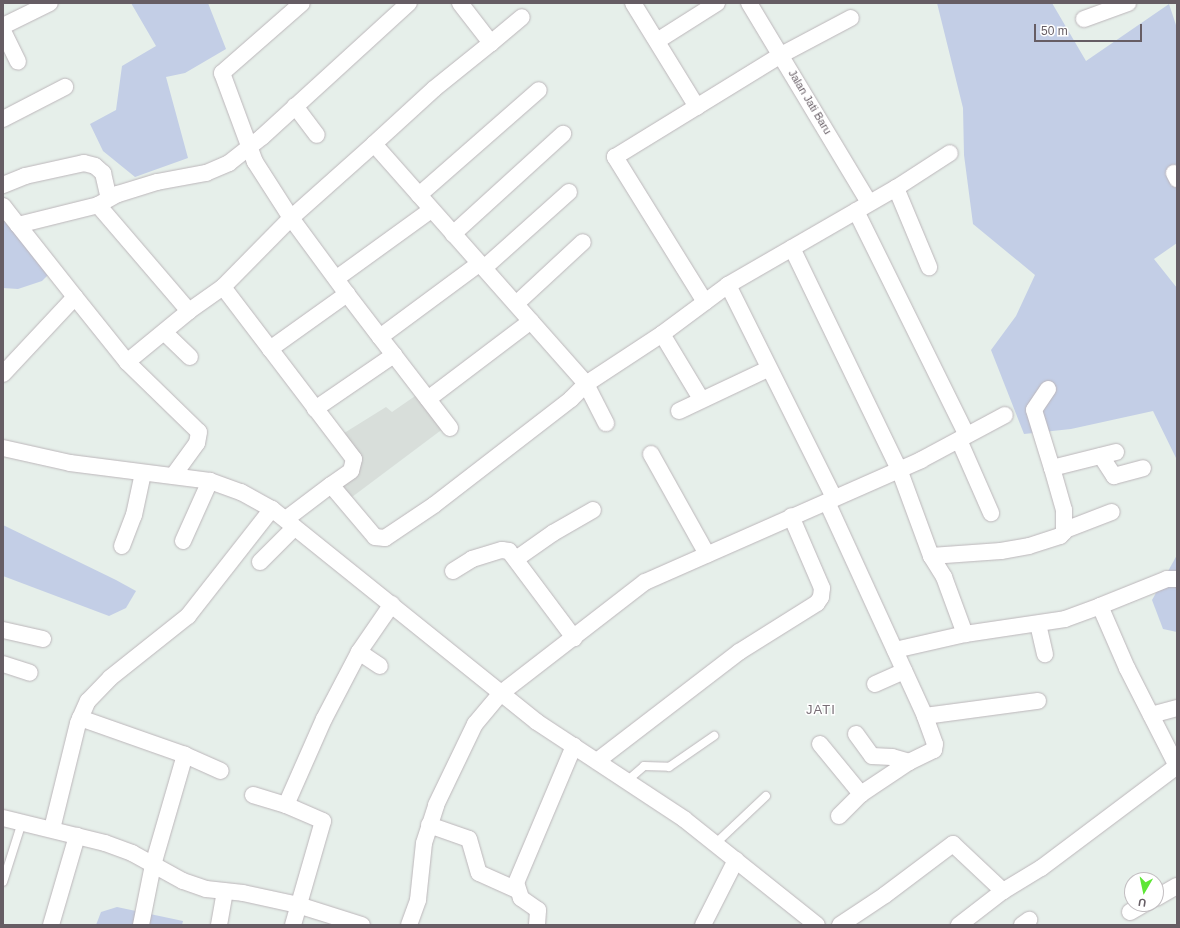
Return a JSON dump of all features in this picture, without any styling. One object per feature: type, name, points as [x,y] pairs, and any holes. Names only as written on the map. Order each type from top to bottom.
[{"type":"street","points":[[3,26],[50,3]]},
{"type":"street","points":[[302,3],[222,73],[255,162],[291,218],[337,278],[347,294],[450,428]]},
{"type":"street","points":[[18,225],[104,202],[158,182],[219,169],[250,146],[409,3]]},
{"type":"street","points":[[460,3],[491,43]]},
{"type":"street","points":[[633,3],[697,106]]},
{"type":"street","points":[[657,41],[717,3]]},
{"type":"street","name":"Jalan Jati Baru","points":[[749,3],[781,55],[862,207],[962,437],[991,513]]},
{"type":"street","points":[[1084,19],[1128,3]]},
{"type":"street","points":[[127,362],[190,311],[223,287],[291,218],[434,89],[522,17]]},
{"type":"street","points":[[705,302],[614,158],[781,55],[851,18]]},
{"type":"street","points":[[3,31],[18,62]]},
{"type":"street","points":[[3,119],[65,87]]},
{"type":"street","points":[[419,195],[539,90]]},
{"type":"street","points":[[295,106],[317,134]]},
{"type":"street","points":[[453,234],[563,134]]},
{"type":"street","points":[[374,144],[586,384],[606,423]]},
{"type":"street","points":[[331,485],[375,537],[385,538],[434,505],[571,399],[586,384],[662,334],[728,285],[896,188],[950,153]]},
{"type":"street","points":[[3,185],[25,176],[84,163],[95,166],[103,173],[104,202],[190,311]]},
{"type":"street","points":[[896,188],[929,267]]},
{"type":"street","points":[[380,337],[482,266],[569,192]]},
{"type":"street","points":[[3,206],[127,362],[198,432],[197,443],[174,475]]},
{"type":"street","points":[[337,278],[431,210]]},
{"type":"street","points":[[516,304],[583,242]]},
{"type":"street","points":[[792,248],[899,469],[931,556],[944,577],[965,634]]},
{"type":"street","points":[[728,285],[830,500],[925,716],[935,748],[909,762],[861,794],[839,816]]},
{"type":"street","points":[[223,287],[354,459],[351,471],[331,485],[291,523],[260,562]]},
{"type":"street","points":[[270,349],[347,294]]},
{"type":"street","points":[[3,374],[75,297]]},
{"type":"street","points":[[428,399],[531,321]]},
{"type":"street","points":[[164,332],[190,357]]},
{"type":"street","points":[[662,334],[701,399]]},
{"type":"street","points":[[315,409],[394,355]]},
{"type":"street","points":[[678,411],[768,369]]},
{"type":"street","points":[[1048,389],[1034,410],[1064,510],[1065,530]]},
{"type":"street","points":[[409,925],[418,900],[424,844],[429,824],[476,724],[500,694],[601,618],[624,596],[645,582],[899,469],[1005,415]]},
{"type":"street","points":[[3,448],[70,463],[144,473],[174,475],[210,481],[241,492],[272,509],[392,604],[500,694],[574,746],[628,780],[736,860],[817,925]]},
{"type":"street","points":[[651,454],[707,554]]},
{"type":"street","points":[[1052,468],[1109,454],[1114,476],[1143,468]]},
{"type":"street","points":[[122,546],[134,515],[144,473]]},
{"type":"street","points":[[183,541],[210,481]]},
{"type":"street","points":[[52,829],[80,718],[97,689],[188,616],[272,509]]},
{"type":"street","points":[[516,559],[553,533],[592,510]]},
{"type":"street","points":[[931,556],[1029,546],[1060,536],[1065,530],[1112,512]]},
{"type":"street","points":[[597,761],[739,652],[816,602],[821,597],[822,588],[792,516]]},
{"type":"street","points":[[453,571],[472,559],[502,550],[508,551],[516,559],[574,638]]},
{"type":"street","points":[[895,650],[965,634],[1038,624],[1079,614],[1167,579],[1177,579]]},
{"type":"street","points":[[286,805],[324,719],[358,652],[392,604]]},
{"type":"street","points":[[959,925],[1002,891],[1042,868],[1177,766],[1151,715],[1100,606]]},
{"type":"street","points":[[1038,624],[1045,654]]},
{"type":"street","points":[[3,630],[44,639]]},
{"type":"street","points":[[358,652],[380,666]]},
{"type":"street","points":[[3,664],[30,673]]},
{"type":"street","points":[[875,684],[904,670]]},
{"type":"street","points":[[925,716],[1038,701]]},
{"type":"street","points":[[1151,715],[1177,708]]},
{"type":"street","points":[[80,718],[185,755],[221,771]]},
{"type":"street","points":[[856,734],[872,756],[892,756],[909,762]]},
{"type":"street","points":[[820,744],[861,794]]},
{"type":"street","points":[[537,925],[538,910],[521,898],[517,890],[518,874],[574,746]]},
{"type":"street","points":[[141,925],[153,865],[185,755]]},
{"type":"street","points":[[253,795],[286,805],[323,821],[293,925]]},
{"type":"street","points":[[3,818],[52,829],[132,853],[153,865],[200,887],[298,905],[362,925]]},
{"type":"street","points":[[429,824],[469,839],[479,873],[517,890]]},
{"type":"street","points":[[51,925],[77,836]]},
{"type":"street","points":[[840,925],[885,896],[953,844],[1002,891]]},
{"type":"street","points":[[703,925],[736,860]]},
{"type":"street","points":[[1164,893],[1177,886]]},
{"type":"street","points":[[219,925],[225,892]]},
{"type":"lane","points":[[628,780],[644,766],[669,767],[714,736]]},
{"type":"lane","points":[[715,844],[766,796]]},
{"type":"lane","points":[[3,882],[22,822]]},
{"type":"shaded area","points":[[131,3],[208,3],[226,49],[185,73],[166,77],[188,158],[135,177],[103,151],[90,124],[116,110],[122,66],[156,46]]},
{"type":"shaded area","points":[[937,3],[1052,3],[1086,61],[1169,4],[1177,28],[1177,243],[1154,259],[1177,288],[1177,460],[1153,411],[1071,429],[1024,434],[991,350],[1016,316],[1035,275],[973,224],[964,155],[963,108]]},
{"type":"shaded area","points":[[3,196],[56,267],[42,281],[18,289],[3,288]]},
{"type":"shaded area","points":[[418,394],[444,428],[352,497],[334,478],[358,462],[341,435],[386,407],[392,412]]},
{"type":"shaded area","points":[[3,525],[136,591],[126,608],[109,616],[3,576]]},
{"type":"shaded area","points":[[1177,555],[1177,632],[1163,629],[1152,600]]},
{"type":"shaded area","points":[[117,907],[183,921],[182,925],[96,925],[101,912]]},
{"type":"district","name":"JATI","points":[[821,710]]}]
